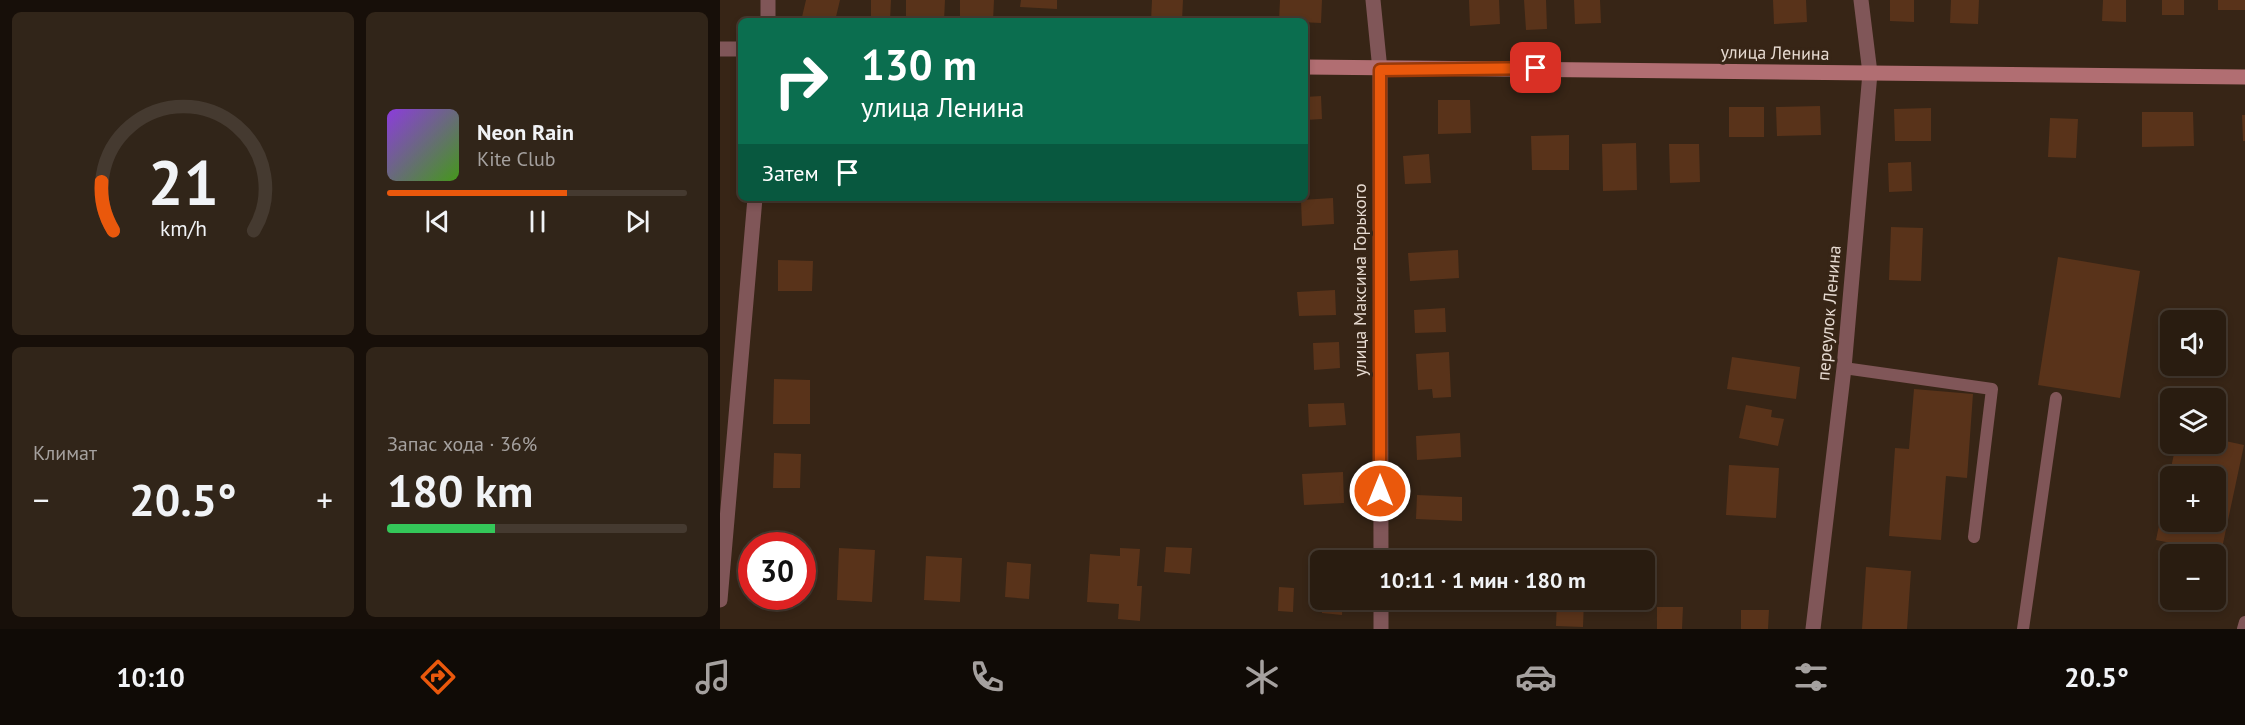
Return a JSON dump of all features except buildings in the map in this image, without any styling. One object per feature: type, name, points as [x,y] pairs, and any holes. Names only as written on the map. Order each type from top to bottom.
[{"type":"street","points":[[768,0],[768,18]]},
{"type":"street","name":"улица Максима Горького","points":[[1373,0],[1380,70],[1381,550]]},
{"type":"street","name":"переулок Ленина","points":[[1814,629],[1844,368],[1870,74],[1861,0]]},
{"type":"street","points":[[720,49],[738,50]]},
{"type":"street","name":"улица Ленина","points":[[1308,68],[1380,70],[1536,68],[2245,77]]},
{"type":"street","points":[[720,600],[755,201]]},
{"type":"street","points":[[1381,610],[1381,629]]},
{"type":"lane","points":[[1844,368],[1992,388],[1974,537]]},
{"type":"lane","points":[[2024,629],[2056,398]]},
{"type":"lane","points":[[2243,629],[2245,622]]},
{"type":"route","points":[[1380,491],[1380,70],[1536,68]]}]
